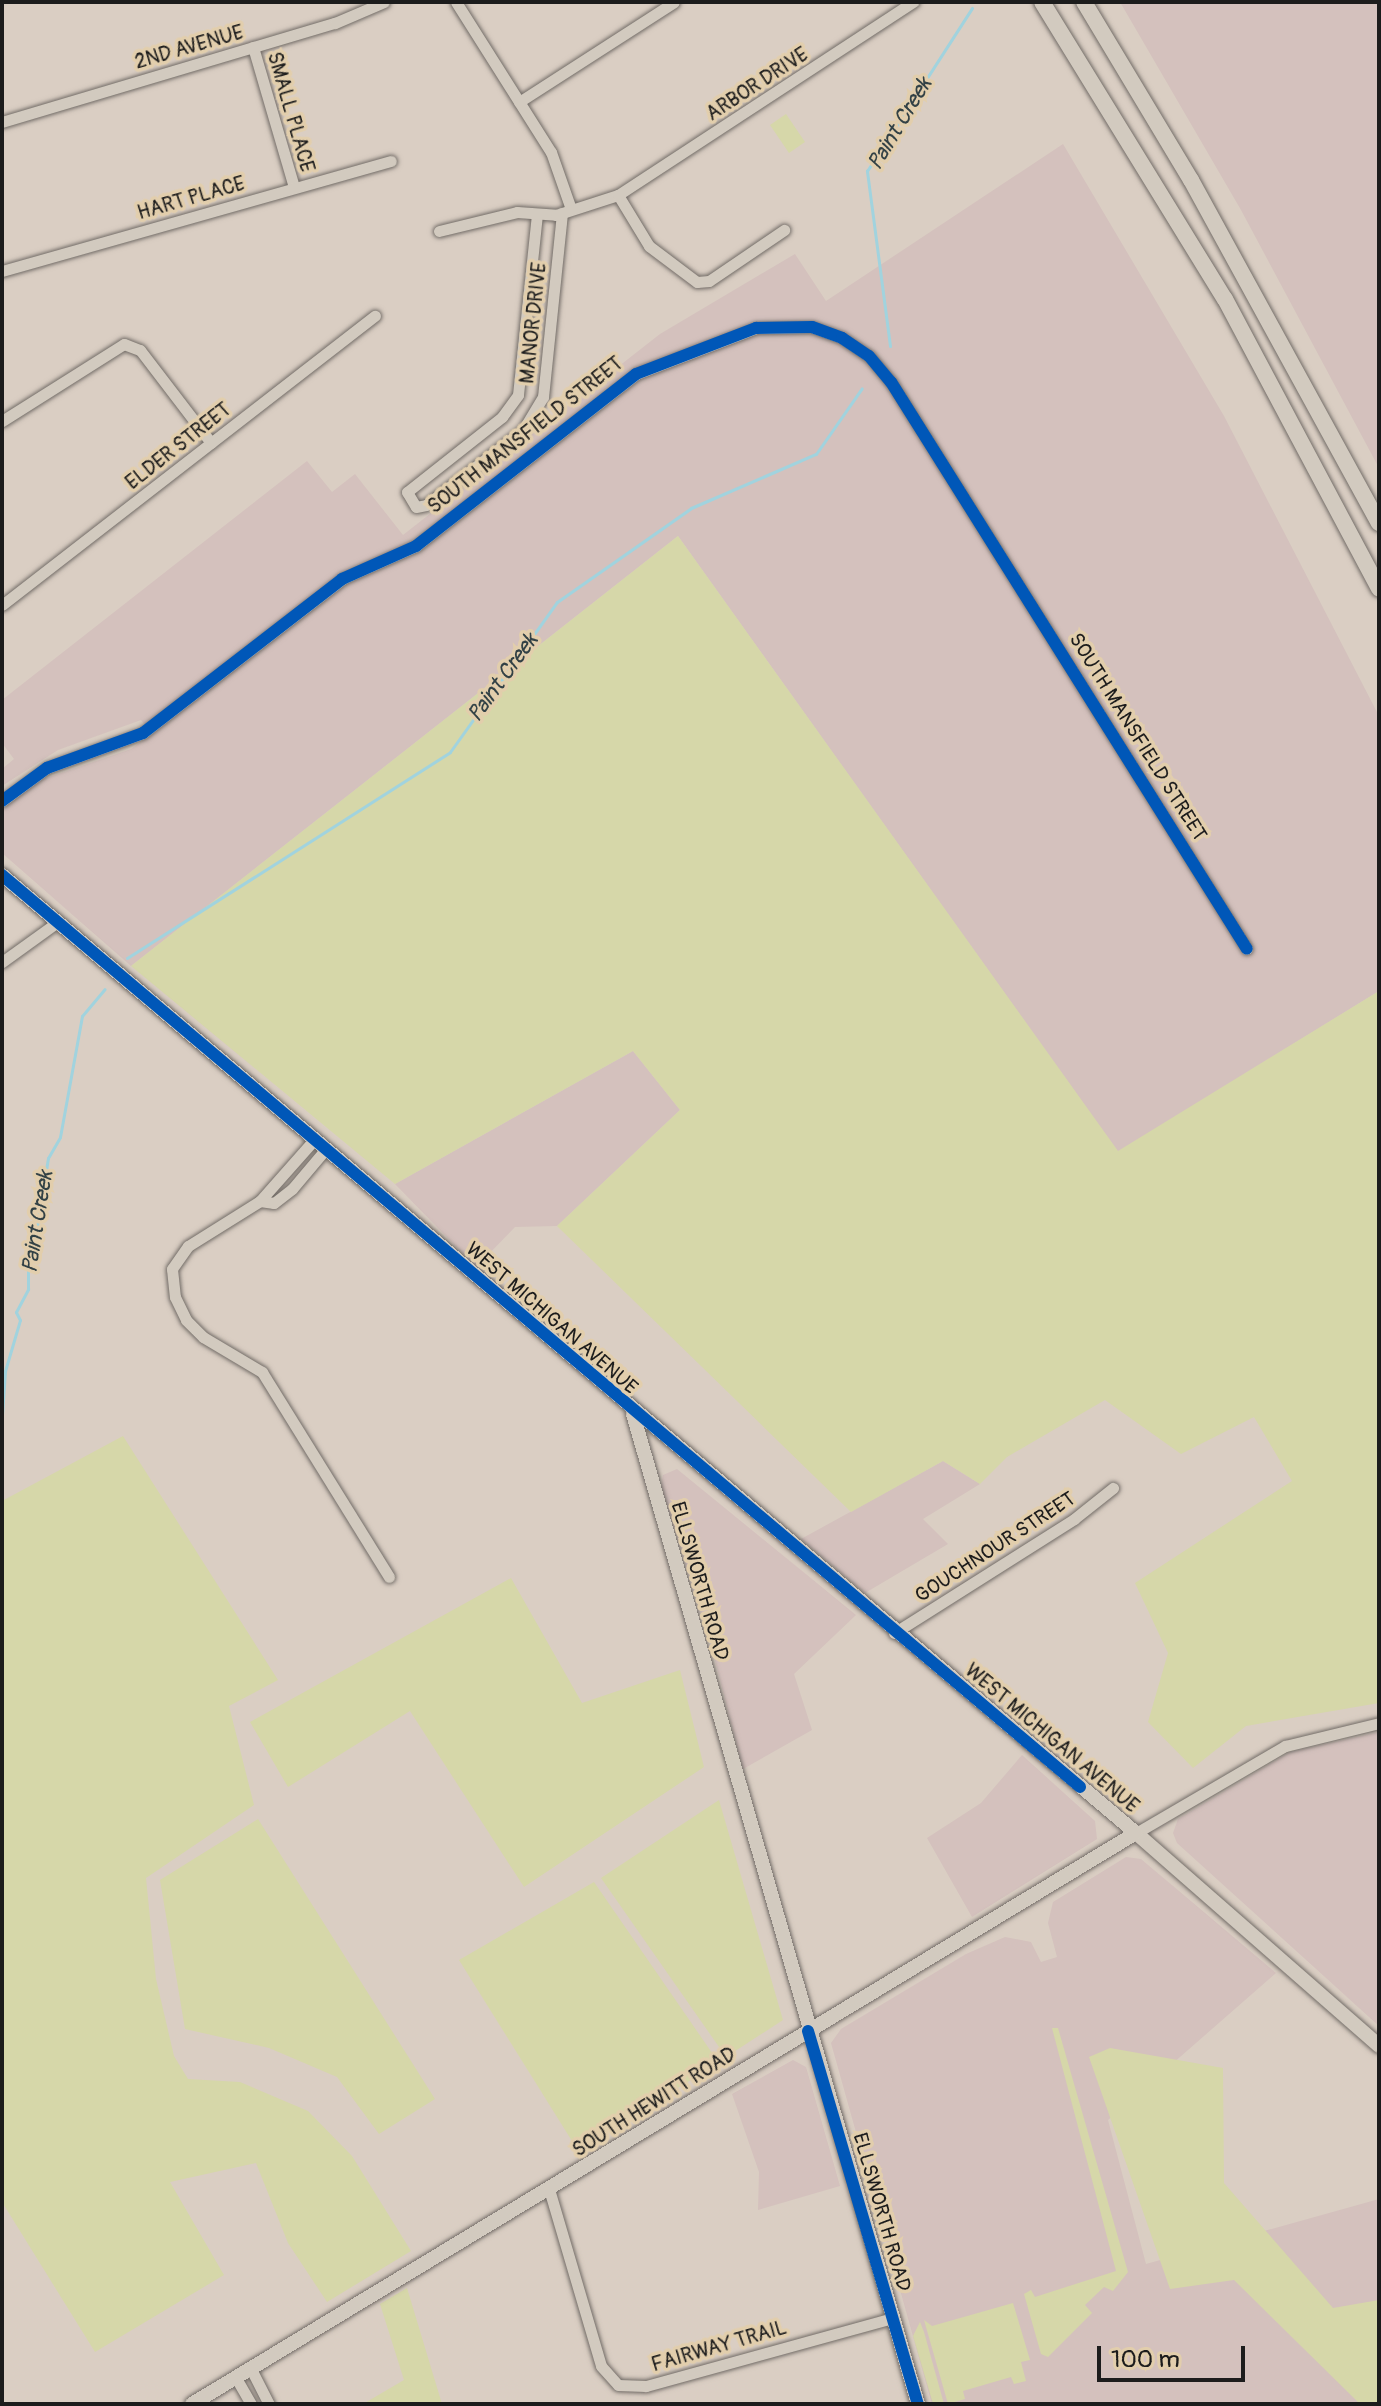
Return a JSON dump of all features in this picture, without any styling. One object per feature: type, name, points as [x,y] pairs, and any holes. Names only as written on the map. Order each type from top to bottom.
[{"type":"highway","points":[[1042,2],[1225,299],[1379,589]]},
{"type":"highway","points":[[1084,2],[1191,180],[1379,523]]},
{"type":"main road","name":"WEST MICHIGAN AVENUE","points":[[2,875],[633,1414],[1136,1833],[1379,2046]]},
{"type":"main road","name":"ELLSWORTH ROAD","points":[[633,1414],[808,2031],[918,2404]]},
{"type":"main road","name":"SOUTH HEWITT ROAD","points":[[192,2404],[1136,1833]]},
{"type":"street","name":"2ND AVENUE","points":[[2,122],[253,47],[384,2]]},
{"type":"street","name":"MANOR DRIVE","points":[[456,2],[551,152],[566,211],[543,397],[523,430],[426,505],[416,507],[407,492],[502,417],[518,395],[537,214]]},
{"type":"street","points":[[519,102],[674,2]]},
{"type":"street","name":"ARBOR DRIVE","points":[[439,231],[517,212],[537,214],[566,211],[618,195],[913,2]]},
{"type":"street","name":"SMALL PLACE","points":[[253,47],[294,187]]},
{"type":"street","name":"HART PLACE","points":[[2,271],[391,161]]},
{"type":"street","points":[[618,195],[649,246],[697,282],[709,281],[784,230]]},
{"type":"street","name":"ELDER STREET","points":[[2,605],[375,316]]},
{"type":"street","name":"SOUTH MANSFIELD STREET","points":[[2,801],[47,768],[143,733],[342,579],[416,546],[636,374],[756,328],[812,327],[842,338],[869,356],[891,382],[1247,949]]},
{"type":"street","points":[[2,421],[115,345],[140,350],[211,443]]},
{"type":"street","points":[[2,962],[56,923]]},
{"type":"street","points":[[319,1145],[260,1201],[188,1246],[172,1269],[175,1297],[186,1320],[203,1337],[262,1372],[389,1577]]},
{"type":"street","name":"GOUCHNOUR STREET","points":[[894,1633],[1074,1519],[1113,1488]]},
{"type":"street","points":[[1136,1833],[1285,1746],[1379,1723]]},
{"type":"street","name":"FAIRWAY TRAIL","points":[[549,2189],[601,2366],[618,2385],[646,2386],[893,2318]]},
{"type":"street","points":[[251,2369],[269,2404]]},
{"type":"street","points":[[236,2378],[251,2404]]},
{"type":"shaded area","points":[[1120,2],[1379,2],[1379,468],[1241,210]]},
{"type":"shaded area","points":[[1063,144],[1224,416],[1379,716],[1379,991],[1118,1152],[678,536],[131,966],[2,853],[2,811],[35,782],[131,749],[152,734],[141,720],[58,750],[2,786],[2,769],[14,759],[2,743],[2,700],[307,461],[332,492],[355,474],[403,535],[660,334],[795,254],[826,301]]},
{"type":"shaded area","points":[[633,1051],[680,1110],[557,1226],[515,1227],[476,1267],[395,1184]]},
{"type":"shaded area","points":[[943,1461],[980,1484],[923,1519],[948,1544],[865,1593],[801,1539]]},
{"type":"shaded area","points":[[677,1469],[856,1615],[794,1674],[812,1730],[743,1769],[709,1637],[661,1488],[663,1475]]},
{"type":"shaded area","points":[[1379,1732],[1379,2026],[1177,1843],[1173,1833],[1178,1819],[1290,1752]]},
{"type":"shaded area","points":[[1022,1755],[1095,1821],[1097,1839],[972,1917],[927,1838],[981,1803]]},
{"type":"shaded area","points":[[1126,1857],[1141,1859],[1276,1973],[1108,2120],[1146,2264],[1379,2199],[1379,2404],[932,2404],[831,2043],[841,2029],[966,1954],[1005,1937],[1031,1942],[1041,1962],[1057,1957],[1048,1923],[1053,1902]]},
{"type":"shaded area","points":[[793,2060],[806,2067],[840,2186],[758,2210],[759,2172],[732,2094]]},
{"type":"green space","points":[[786,114],[805,142],[789,153],[770,125]]},
{"type":"green space","points":[[678,536],[1118,1151],[1379,991],[1379,1703],[1246,1726],[1193,1768],[1148,1722],[1168,1653],[1135,1583],[1292,1481],[1254,1417],[1181,1454],[1105,1400],[1007,1457],[980,1484],[943,1461],[851,1512],[557,1226],[680,1110],[633,1051],[395,1184],[131,966]]},
{"type":"green space","points":[[123,1436],[278,1680],[229,1706],[254,1805],[146,1878],[156,1979],[174,2056],[188,2079],[240,2082],[308,2111],[352,2156],[411,2251],[327,2302],[288,2243],[256,2163],[170,2182],[224,2275],[95,2352],[2,2202],[2,1501]]},
{"type":"green space","points":[[511,1578],[582,1703],[680,1670],[704,1767],[524,1887],[410,1711],[288,1787],[250,1722]]},
{"type":"green space","points":[[719,1800],[783,2020],[726,2057],[601,1878]]},
{"type":"green space","points":[[258,1819],[435,2099],[379,2134],[337,2077],[269,2048],[185,2029],[160,1880]]},
{"type":"green space","points":[[594,1882],[719,2063],[577,2149],[459,1960]]},
{"type":"green space","points":[[1052,2028],[1058,2028],[1128,2272],[1113,2291],[1104,2287],[1085,2305],[1092,2313],[1048,2357],[1041,2354],[1024,2294],[1031,2290],[1035,2297],[1116,2271]]},
{"type":"green space","points":[[1110,2048],[1223,2068],[1224,2183],[1333,2308],[1379,2300],[1379,2404],[1360,2404],[1234,2280],[1170,2289],[1089,2057]]},
{"type":"green space","points":[[407,2288],[442,2404],[363,2404],[404,2380],[380,2304]]},
{"type":"green space","points":[[1013,2303],[1030,2360],[1021,2362],[1026,2381],[1014,2384],[1011,2377],[963,2391],[965,2399],[948,2404],[924,2320],[932,2326]]},
{"type":"green space","points":[[920,2322],[944,2404],[933,2404],[913,2336]]},
{"type":"waterway","name":"Paint Creek","points":[[890,346],[867,171],[972,8]]},
{"type":"waterway","name":"Paint Creek","points":[[127,958],[450,752],[557,602],[691,508],[816,454],[862,388]]},
{"type":"waterway","name":"Paint Creek","points":[[2,1415],[5,1371],[20,1320],[16,1312],[28,1289],[28,1256],[35,1239],[48,1158],[60,1137],[82,1016],[105,989]]},
{"type":"cycle path","points":[[2,801],[47,768],[143,733],[342,579],[416,546],[636,374],[756,328],[812,327],[842,338],[869,356],[891,382],[1247,949]]},
{"type":"cycle path","points":[[2,875],[1080,1787]]},
{"type":"cycle path","points":[[808,2031],[918,2404]]}]
